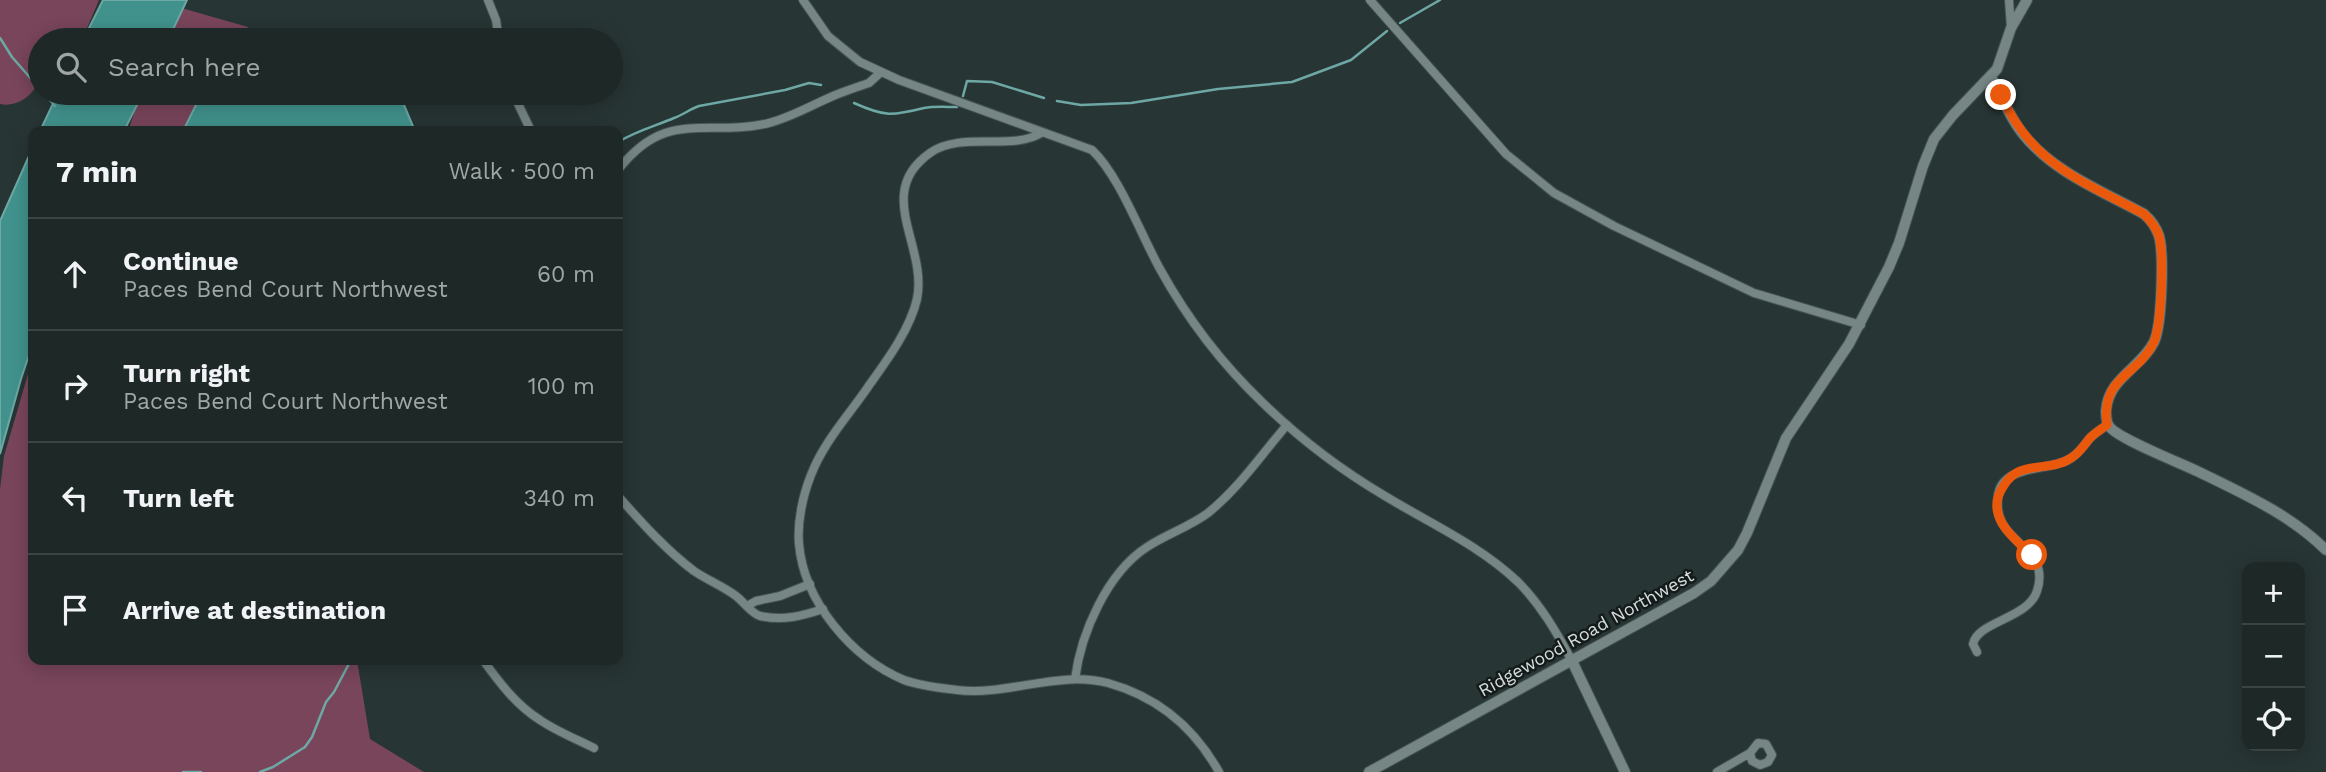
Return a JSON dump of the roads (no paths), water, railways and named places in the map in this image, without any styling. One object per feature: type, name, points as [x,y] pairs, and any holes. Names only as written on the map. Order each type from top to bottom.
[{"type":"street","points":[[488,0],[497,28]]},
{"type":"street","points":[[803,0],[828,36],[860,62],[1041,133],[1082,144],[1099,156],[1161,270],[1192,319],[1238,377],[1287,425],[1357,479],[1455,535],[1499,564],[1540,607],[1572,661],[1625,772]]},
{"type":"street","points":[[1370,0],[1506,154],[1554,193],[1614,226],[1745,289],[1861,325]]},
{"type":"street","points":[[2009,0],[2011,29]]},
{"type":"street","name":"Ridgewood Road Northwest","points":[[1369,772],[1694,593],[1726,565],[1747,533],[1786,438],[1861,325],[1899,243],[1934,139],[1997,69],[2011,29],[2027,0]]},
{"type":"street","points":[[623,164],[642,145],[671,130],[686,127],[749,126],[772,122],[869,83],[881,72]]},
{"type":"street","points":[[1991,77],[2011,117],[2032,145],[2071,175],[2144,214],[2153,223],[2158,235],[2162,260],[2156,335],[2148,351],[2112,390],[2106,406],[2107,425],[2131,441],[2201,473],[2288,519],[2326,550]]},
{"type":"street","points":[[519,105],[529,126]]},
{"type":"street","points":[[1041,133],[1027,139],[942,146],[921,160],[910,174],[904,187],[903,199],[906,223],[917,263],[916,299],[903,333],[871,384],[820,455],[811,475],[798,536],[801,558],[823,609],[842,635],[860,653],[894,675],[913,683],[980,691],[1075,679],[1105,683],[1132,691],[1157,703],[1180,720],[1195,736],[1219,772]]},
{"type":"street","points":[[1075,679],[1076,667],[1092,621],[1119,571],[1149,546],[1209,512],[1243,479],[1287,425]]},
{"type":"street","points":[[1977,652],[1973,644],[1976,635],[2023,610],[2038,591],[2038,564],[2001,522],[1997,505],[2001,489],[2009,478],[2021,470],[2058,464],[2070,459],[2081,451],[2093,435],[2107,425]]},
{"type":"street","points":[[623,502],[694,570],[736,596],[757,615],[782,619],[823,609]]},
{"type":"street","points":[[623,507],[628,509]]},
{"type":"street","points":[[747,606],[810,584]]},
{"type":"street","points":[[487,665],[511,696],[532,715],[594,748]]},
{"type":"street","points":[[1717,772],[1750,753]]},
{"type":"water","points":[[103,0],[187,0],[174,28],[89,28]]},
{"type":"water","points":[[52,105],[137,105],[126,126],[42,126]]},
{"type":"water","points":[[196,105],[404,105],[413,126],[186,126]]},
{"type":"water","points":[[28,158],[28,358],[0,454],[0,221]]},
{"type":"waterway","points":[[1400,23],[1440,0]]},
{"type":"waterway","points":[[1057,101],[1081,105],[1131,103],[1218,89],[1292,82],[1351,60],[1387,31]]},
{"type":"waterway","points":[[0,38],[28,75]]},
{"type":"waterway","points":[[963,96],[967,81],[992,82],[1044,98]]},
{"type":"waterway","points":[[623,140],[699,106],[809,83],[821,85]]},
{"type":"waterway","points":[[854,103],[889,114],[928,107],[957,107]]},
{"type":"waterway","points":[[260,772],[305,747],[312,737],[326,702],[348,665]]},
{"type":"waterway","points":[[183,772],[201,772]]}]
